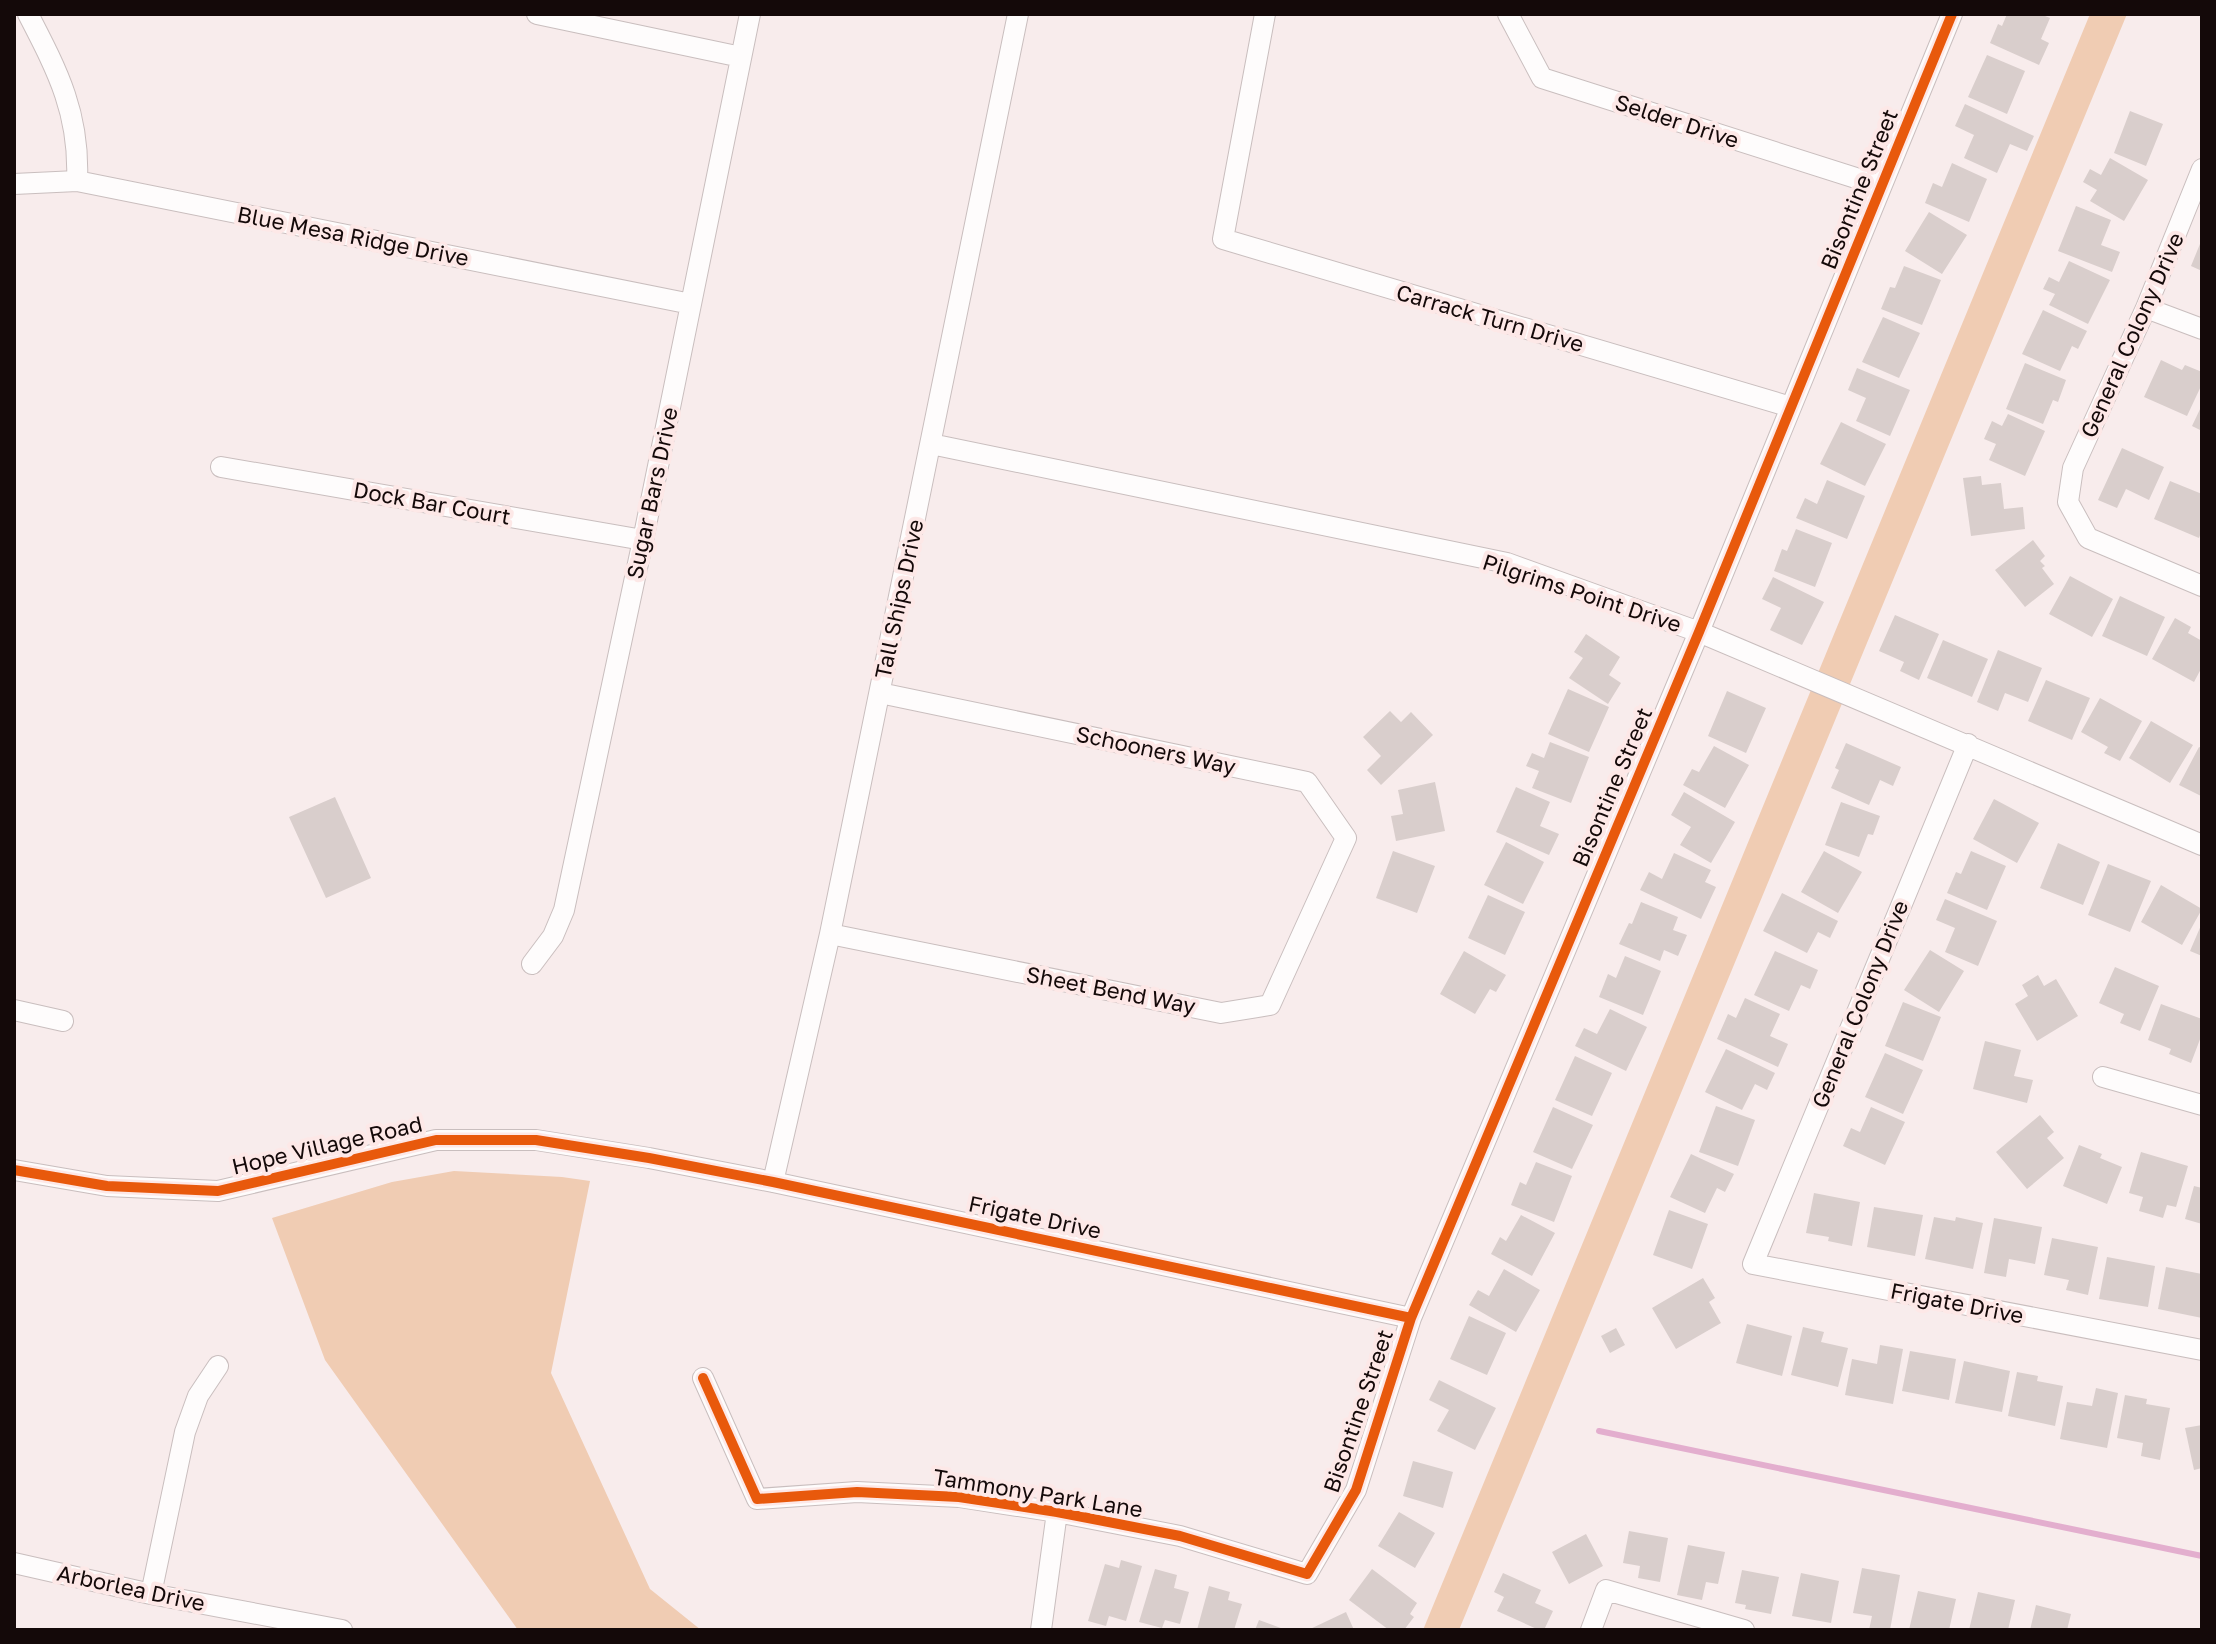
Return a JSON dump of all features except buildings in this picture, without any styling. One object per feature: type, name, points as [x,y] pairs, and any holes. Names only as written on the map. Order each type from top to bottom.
[{"type":"street","points":[[28,14],[58,71],[75,128],[77,181]]},
{"type":"street","points":[[537,14],[741,57]]},
{"type":"street","name":"Sugar Bars Drive","points":[[532,964],[553,936],[564,910],[750,14]]},
{"type":"street","name":"Tall Ships Drive","points":[[773,1182],[830,934],[1018,14]]},
{"type":"street","name":"Carrack Turn Drive","points":[[1265,14],[1223,239],[1791,407]]},
{"type":"street","name":"Selder Drive","points":[[1508,14],[1542,78],[1881,186]]},
{"type":"street","name":"Bisontine Street","points":[[1307,1574],[1356,1490],[1411,1318],[1699,632],[1952,14]]},
{"type":"street","name":"General Colony Drive","points":[[2202,169],[2146,308],[2073,468],[2068,502],[2088,538],[2202,586]]},
{"type":"street","name":"Blue Mesa Ridge Drive","points":[[14,184],[77,181],[691,304]]},
{"type":"street","points":[[2146,308],[2202,329]]},
{"type":"street","name":"Pilgrims Point Drive","points":[[931,444],[1507,563],[1699,632],[2202,845]]},
{"type":"street","name":"Dock Bar Court","points":[[221,467],[643,540]]},
{"type":"street","name":"Schooners Way","points":[[880,693],[1307,782],[1346,838],[1322,892]]},
{"type":"street","name":"General Colony Drive","points":[[1753,1264],[1968,744]]},
{"type":"street","name":"Sheet Bend Way","points":[[830,934],[1221,1013],[1270,1005],[1322,892]]},
{"type":"street","points":[[14,1010],[63,1021]]},
{"type":"street","points":[[2103,1077],[2202,1105]]},
{"type":"street","name":"Hope Village Road","points":[[14,1170],[107,1186],[218,1191],[436,1140],[536,1140],[649,1158]]},
{"type":"street","name":"Frigate Drive","points":[[649,1158],[1411,1318]]},
{"type":"street","name":"Frigate Drive","points":[[1753,1264],[2202,1350]]},
{"type":"street","points":[[151,1594],[185,1432],[198,1396],[218,1366]]},
{"type":"street","name":"Tammony Park Lane","points":[[703,1378],[757,1499],[857,1492],[959,1497],[1180,1536],[1307,1574]]},
{"type":"street","points":[[1041,1630],[1057,1512]]},
{"type":"street","name":"Arborlea Drive","points":[[14,1563],[151,1594],[342,1630]]},
{"type":"street","points":[[1591,1630],[1606,1590],[1744,1630]]},
{"type":"shaded area","points":[[2090,14],[2127,14],[1459,1630],[1423,1630]]},
{"type":"shaded area","points":[[454,1171],[590,1181],[551,1373],[650,1589],[701,1630],[518,1630],[325,1360],[272,1218],[392,1182]]},
{"type":"waterway","points":[[1599,1431],[2202,1556]]},
{"type":"cycle path","points":[[703,1378],[757,1499],[857,1492],[959,1497],[1180,1536],[1307,1574],[1356,1490],[1411,1318],[1699,632],[1952,14]]},
{"type":"cycle path","points":[[14,1170],[107,1186],[218,1191],[436,1140],[536,1140],[773,1182],[1411,1318]]}]
